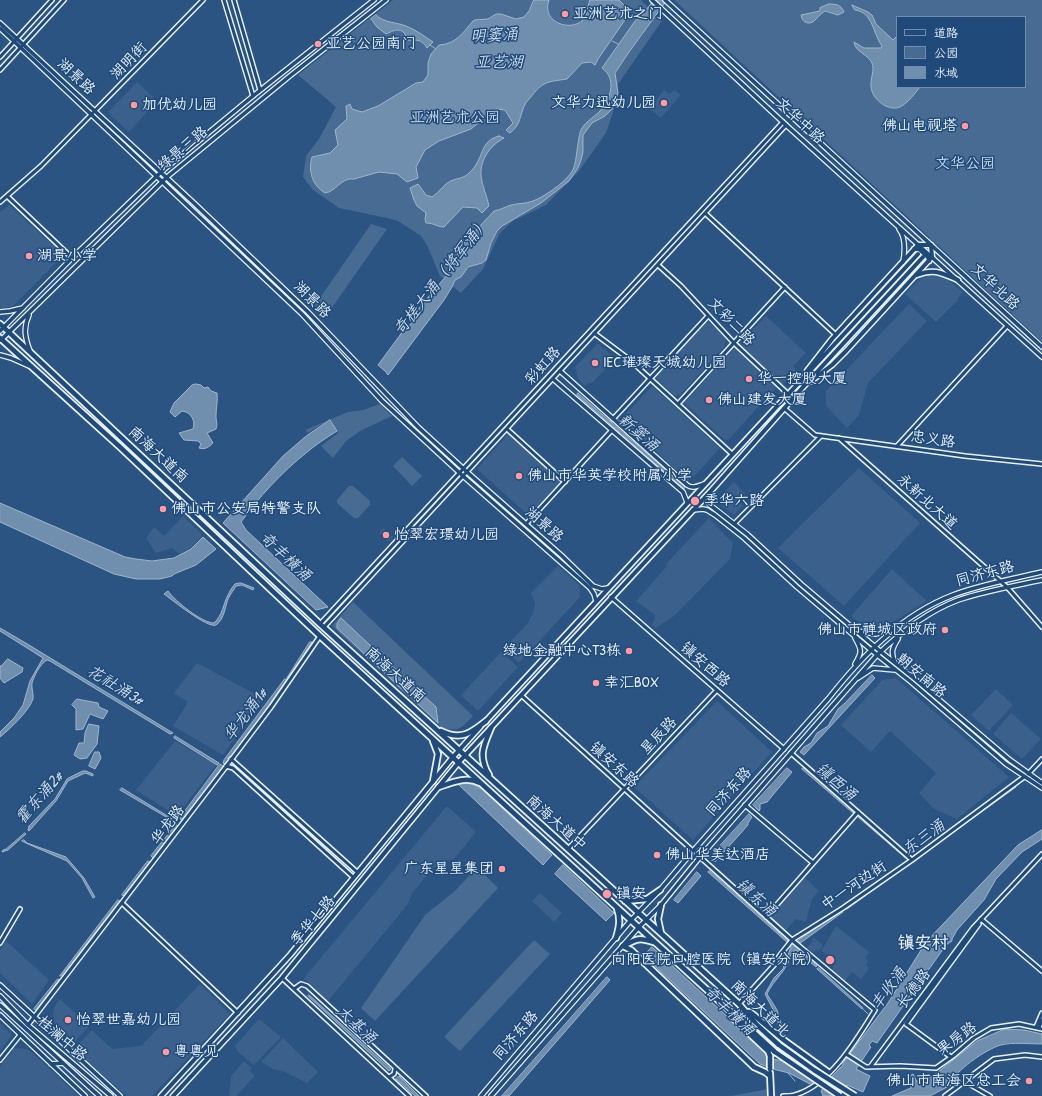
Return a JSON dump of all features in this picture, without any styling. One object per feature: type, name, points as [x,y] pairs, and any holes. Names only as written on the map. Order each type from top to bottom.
[{"type":"highway","name":"南海大道南","points":[[1,327],[9,332],[322,626],[459,750]]},
{"type":"highway","name":"南海大道南","points":[[0,339],[205,527],[320,636],[453,757]]},
{"type":"highway","points":[[433,726],[446,733],[457,736],[471,733],[486,721]]},
{"type":"highway","points":[[491,728],[482,753],[482,759],[485,769],[492,780]]},
{"type":"highway","points":[[430,736],[435,744],[438,754],[433,781]]},
{"type":"highway","name":"南海大道中","points":[[459,750],[522,809],[639,913]]},
{"type":"highway","name":"南海大道中","points":[[453,757],[631,920]]},
{"type":"highway","points":[[439,787],[460,780],[469,779],[486,786]]},
{"type":"highway","points":[[515,814],[522,809]]},
{"type":"highway","points":[[625,901],[647,899],[660,890]]},
{"type":"highway","points":[[661,905],[658,919],[661,933]]},
{"type":"highway","points":[[616,938],[620,923],[617,907]]},
{"type":"highway","name":"南海大道北","points":[[639,913],[739,1004],[757,1025],[779,1045],[814,1070],[855,1096]]},
{"type":"highway","name":"南海大道北","points":[[631,920],[775,1052],[840,1096]]},
{"type":"highway","points":[[623,946],[637,939],[644,939],[656,943]]},
{"type":"highway","points":[[623,946],[631,950],[754,1067],[770,1076]]},
{"type":"highway","points":[[731,1012],[733,1018],[768,1051],[770,1056],[771,1096]]},
{"type":"highway","points":[[746,1012],[750,1012],[785,1041],[828,1072]]},
{"type":"main road","name":"绿景三路","points":[[1,327],[24,308],[72,258],[161,172],[260,90],[374,0]]},
{"type":"main road","name":"绿景三路","points":[[0,339],[30,312],[167,177],[308,61],[386,0]]},
{"type":"main road","name":"文华中路","points":[[653,0],[785,124],[932,257]]},
{"type":"main road","name":"文华中路","points":[[668,1],[931,245]]},
{"type":"main road","name":"湖景路","points":[[0,23],[162,182],[302,314],[382,401],[463,476],[590,588],[596,601]]},
{"type":"main road","name":"湖景路","points":[[0,28],[16,40]]},
{"type":"main road","name":"湖景路","points":[[22,46],[167,177],[308,312],[389,398],[463,469],[526,524],[593,586],[602,589],[608,588]]},
{"type":"main road","points":[[894,223],[901,232],[904,241],[902,262]]},
{"type":"main road","points":[[800,382],[820,353],[914,249],[918,245],[931,245],[932,257],[929,261],[840,358],[804,386]]},
{"type":"main road","name":"文华北路","points":[[931,245],[1042,347]]},
{"type":"main road","points":[[914,249],[919,249],[928,257],[929,261]]},
{"type":"main road","points":[[453,757],[687,502],[918,254]]},
{"type":"main road","points":[[465,755],[710,492],[784,408],[923,257]]},
{"type":"main road","name":"文华北路","points":[[932,257],[1042,357]]},
{"type":"main road","points":[[915,276],[930,271],[938,272],[958,280]]},
{"type":"main road","points":[[0,312],[24,308]]},
{"type":"main road","points":[[30,312],[26,323],[25,332],[26,341],[30,352]]},
{"type":"main road","points":[[0,355],[12,358],[32,367]]},
{"type":"main road","points":[[560,371],[687,485],[690,487],[695,487],[704,484]]},
{"type":"main road","points":[[553,379],[681,490],[687,502]]},
{"type":"main road","points":[[577,399],[575,392],[579,390],[582,391]]},
{"type":"main road","points":[[681,490],[684,492],[688,491],[687,485]]},
{"type":"main road","name":"朝安南路","points":[[710,492],[708,502],[747,534],[801,584],[1010,760],[1042,783]]},
{"type":"main road","name":"朝安南路","points":[[693,510],[707,510],[738,533],[797,588],[1006,764],[1042,788]]},
{"type":"main road","name":"同济东路","points":[[481,1096],[631,920],[660,890],[693,850],[784,749],[851,670],[874,646],[896,628],[929,606],[953,595],[1000,581],[1042,572]]},
{"type":"main road","name":"同济东路","points":[[491,1096],[639,927],[661,905],[700,857],[880,651],[933,612],[957,601],[978,594],[1042,580]]},
{"type":"main road","points":[[856,631],[876,634],[896,628]]},
{"type":"main road","points":[[851,670],[861,651],[853,635]]},
{"type":"main road","points":[[898,666],[892,655],[892,649],[900,635]]},
{"type":"main road","points":[[853,682],[873,668],[895,670]]},
{"type":"main road","name":"季华七路","points":[[173,1096],[282,978],[465,755]]},
{"type":"main road","name":"季华七路","points":[[161,1096],[290,955],[453,757]]},
{"type":"main road","points":[[0,985],[120,1096]]},
{"type":"main road","name":"桂澜中路","points":[[0,996],[28,1025],[111,1096]]},
{"type":"main road","name":"桂澜中路","points":[[0,1004],[99,1096]]},
{"type":"main road","points":[[0,1015],[85,1096]]},
{"type":"main road","points":[[51,1064],[63,1063]]},
{"type":"street","points":[[0,57],[52,0]]},
{"type":"street","points":[[0,70],[64,0]]},
{"type":"street","name":"湖明街","points":[[0,202],[42,166],[203,0]]},
{"type":"street","points":[[224,0],[253,96]]},
{"type":"street","points":[[234,0],[260,90]]},
{"type":"street","name":"彩虹路","points":[[322,626],[325,620],[336,611],[553,379],[706,213],[785,124]]},
{"type":"street","name":"彩虹路","points":[[322,626],[328,622],[336,611],[463,469],[549,375],[785,124]]},
{"type":"street","points":[[7,196],[72,258]]},
{"type":"street","points":[[706,213],[836,335]]},
{"type":"street","name":"文彩二路","points":[[658,265],[682,286],[734,343],[788,394]]},
{"type":"street","points":[[678,404],[786,287]]},
{"type":"street","points":[[613,420],[708,316]]},
{"type":"street","points":[[897,446],[1007,326]]},
{"type":"street","points":[[594,333],[630,360],[732,454]]},
{"type":"street","points":[[553,379],[549,375],[560,371]]},
{"type":"street","name":"忠义路","points":[[784,408],[815,435],[973,457],[1042,464]]},
{"type":"street","points":[[507,428],[565,482]]},
{"type":"street","points":[[526,524],[612,430]]},
{"type":"street","points":[[734,524],[821,436]]},
{"type":"street","name":"永新北大道","points":[[839,438],[1007,587],[1042,627]]},
{"type":"street","name":"镇安西路","points":[[612,597],[784,749]]},
{"type":"street","name":"华龙路","points":[[28,1025],[232,759],[271,707],[320,636]]},
{"type":"street","name":"星辰路","points":[[567,849],[718,690]]},
{"type":"street","name":"镇安东路","points":[[521,695],[693,850]]},
{"type":"street","points":[[791,753],[912,860]]},
{"type":"street","points":[[1028,774],[1042,758]]},
{"type":"street","points":[[232,759],[357,872]]},
{"type":"street","points":[[226,766],[233,768],[353,877]]},
{"type":"street","name":"中一河边街","points":[[739,1004],[775,964],[792,940],[843,908],[912,860],[1024,777]]},
{"type":"street","points":[[745,805],[813,863]]},
{"type":"street","points":[[766,917],[858,812]]},
{"type":"street","name":"长德路","points":[[870,1067],[905,1023],[982,919],[1042,855]]},
{"type":"street","points":[[700,857],[792,940],[875,1010],[846,1054],[814,1086],[795,1095],[783,1096]]},
{"type":"street","points":[[122,903],[238,1013]]},
{"type":"street","points":[[0,944],[20,908]]},
{"type":"street","points":[[982,919],[1042,970]]},
{"type":"street","points":[[282,978],[409,1096]]},
{"type":"street","points":[[294,989],[301,984],[307,986],[426,1096]]},
{"type":"street","points":[[1039,1028],[1042,1013]]},
{"type":"street","points":[[1039,1028],[1042,1020]]},
{"type":"street","points":[[905,1023],[951,1057]]},
{"type":"street","name":"果房路","points":[[846,1054],[866,1067],[900,1066],[936,1068],[974,1038],[991,1028],[1019,1024],[1039,1028]]},
{"type":"street","points":[[0,1060],[20,1034]]},
{"type":"street","points":[[945,1096],[994,1059],[1025,1055],[1042,1057]]},
{"type":"street","points":[[388,1077],[394,1074],[395,1068]]},
{"type":"street","points":[[964,1081],[990,1096]]},
{"type":"shaded area","name":"加优幼儿园","points":[[137,82],[157,101],[129,132],[110,115],[109,111]]},
{"type":"shaded area","name":"文华力迅幼儿园","points":[[664,90],[670,94],[674,90],[681,95],[661,118],[649,108]]},
{"type":"shaded area","name":"湖景小学","points":[[9,205],[58,250],[57,262],[13,306],[2,308],[0,307],[0,212]]},
{"type":"shaded area","points":[[932,274],[946,278],[963,292],[958,300],[936,322],[905,294],[921,278]]},
{"type":"shaded area","points":[[909,304],[927,321],[868,383],[859,415],[847,428],[826,406],[826,391]]},
{"type":"shaded area","points":[[766,316],[806,353],[793,366],[796,370],[782,385],[741,345],[741,342]]},
{"type":"shaded area","points":[[707,322],[713,325],[726,339],[724,347],[680,395],[675,396],[657,379],[657,374]]},
{"type":"shaded area","name":"IEC璀璨天城幼儿园","points":[[598,343],[615,359],[592,383],[585,386],[578,379],[575,367]]},
{"type":"shaded area","points":[[734,348],[776,388],[728,440],[724,439],[684,403]]},
{"type":"shaded area","points":[[652,386],[720,448],[692,479],[687,480],[625,422],[625,415]]},
{"type":"shaded area","name":"佛山市华英学校附属小学","points":[[508,434],[561,482],[530,517],[477,469]]},
{"type":"shaded area","points":[[859,468],[920,523],[844,606],[778,548]]},
{"type":"shaded area","points":[[734,482],[745,494],[741,496],[740,502],[743,506],[734,515],[721,505],[718,500]]},
{"type":"shaded area","points":[[183,516],[201,533],[201,537],[192,547],[179,554],[172,548],[156,553],[146,538],[154,527],[164,536]]},
{"type":"shaded area","points":[[709,518],[733,543],[730,559],[674,616],[656,628],[652,625],[655,615],[636,601],[667,566],[666,564]]},
{"type":"shaded area","name":"怡翠宏璟幼儿园","points":[[383,528],[393,537],[388,542],[379,533]]},
{"type":"shaded area","points":[[558,566],[580,586],[580,597],[519,663],[504,648],[528,623],[533,613],[535,604],[531,593]]},
{"type":"shaded area","points":[[892,569],[927,601],[883,628],[870,630],[851,616]]},
{"type":"shaded area","points":[[501,652],[518,667],[478,711],[461,695]]},
{"type":"shaded area","points":[[197,663],[263,698],[223,755],[173,726],[188,702],[174,693]]},
{"type":"shaded area","points":[[896,678],[1009,777],[957,819],[934,809],[919,793],[936,773],[890,731],[871,752],[841,725],[882,680]]},
{"type":"shaded area","points":[[996,689],[1013,705],[989,731],[971,715]]},
{"type":"shaded area","points":[[717,701],[772,752],[693,840],[634,787]]},
{"type":"shaded area","points":[[1011,713],[1041,739],[1022,759],[993,734]]},
{"type":"shaded area","points":[[175,741],[216,765],[177,816],[136,790]]},
{"type":"shaded area","points":[[446,807],[448,807],[476,832],[454,859],[439,862],[412,893],[408,904],[328,1001],[304,978]]},
{"type":"shaded area","points":[[804,877],[819,891],[812,899],[806,922],[796,919],[785,931],[769,916]]},
{"type":"shaded area","points":[[540,893],[562,913],[554,922],[532,901]]},
{"type":"shaded area","points":[[836,926],[869,952],[865,958],[868,961],[866,965],[869,969],[861,979],[852,972],[844,982],[831,971],[834,965],[832,963],[834,959],[821,951]]},
{"type":"shaded area","points":[[814,938],[823,945],[819,951],[817,949],[814,952],[807,948]]},
{"type":"shaded area","points":[[6,941],[49,980],[32,1004],[0,973],[0,951]]},
{"type":"shaded area","points":[[200,984],[230,1014],[152,1096],[127,1096],[73,1050],[92,1030],[112,1049],[141,1046]]},
{"type":"shaded area","name":"怡翠世嘉幼儿园","points":[[60,999],[88,1025],[76,1041],[55,1025],[53,1015],[54,1007]]},
{"type":"shaded area","points":[[258,1020],[280,1036],[280,1038],[254,1065],[237,1051],[235,1046]]},
{"type":"shaded area","points":[[0,1023],[12,1035],[0,1051]]},
{"type":"shaded area","points":[[283,1038],[318,1072],[307,1083],[285,1072],[273,1069],[261,1062]]},
{"type":"shaded area","points":[[14,1048],[28,1049],[79,1096],[0,1096],[0,1067]]},
{"type":"shaded area","points":[[244,1061],[252,1068],[250,1071],[255,1076],[236,1096],[229,1096],[231,1076]]},
{"type":"green space","name":"亚洲艺术公园","points":[[393,0],[641,0],[662,21],[618,84],[617,100],[606,133],[579,171],[546,205],[513,221],[500,233],[483,269],[461,293],[440,276],[427,245],[421,236],[398,221],[339,208],[313,190],[303,177],[306,156],[319,139],[336,107],[298,75]]},
{"type":"green space","name":"文华公园","points":[[674,0],[1042,0],[1042,342]]},
{"type":"green space","points":[[371,224],[387,229],[324,319],[313,308]]},
{"type":"green space","points":[[380,404],[392,416],[360,431],[346,441],[333,458],[321,446],[338,433],[330,419],[348,412],[363,410]]},
{"type":"green space","points":[[328,421],[308,433],[305,430]]},
{"type":"green space","points":[[402,457],[422,476],[412,486],[393,466]]},
{"type":"green space","points":[[349,486],[353,486],[370,501],[370,505],[358,518],[354,518],[337,503],[337,500]]},
{"type":"green space","points":[[353,602],[473,716],[466,724],[453,730],[442,728],[332,626]]},
{"type":"green space","points":[[477,867],[498,888],[375,1021],[361,1008],[425,915],[455,891]]},
{"type":"green space","points":[[534,940],[550,954],[460,1051],[444,1037]]},
{"type":"green space","points":[[768,1089],[769,1096],[731,1096]]},
{"type":"water","name":"亚艺湖","points":[[534,0],[549,0],[549,15],[553,20],[565,25],[578,24],[583,20],[586,16],[590,0],[619,0],[629,14],[595,65],[591,62],[582,63],[567,79],[546,83],[538,88],[526,103],[517,125],[510,133],[506,130],[513,123],[505,110],[496,109],[471,129],[439,141],[425,150],[416,167],[418,178],[407,182],[397,174],[379,172],[346,180],[329,192],[325,193],[317,186],[311,172],[312,157],[330,153],[338,145],[335,130],[347,119],[346,106],[350,104],[352,109],[362,112],[378,106],[416,83],[423,82],[428,75],[428,63],[431,54],[439,45],[455,40],[474,20],[488,19],[496,14],[501,14],[516,19],[524,17],[529,11]]},
{"type":"water","points":[[654,0],[667,0],[615,73],[618,93],[616,101],[612,109],[605,116],[592,123],[583,135],[583,152],[581,160],[578,168],[569,181],[541,203],[502,226],[497,231],[491,243],[486,260],[482,263],[468,267],[461,277],[455,280],[444,300],[388,375],[378,365],[406,327],[410,325],[412,321],[410,319],[457,263],[459,257],[455,247],[457,244],[465,242],[494,211],[511,205],[528,203],[538,199],[563,182],[572,172],[582,128],[598,113],[609,97],[611,84],[610,78],[602,68],[635,21],[640,18]]},
{"type":"water","points":[[829,4],[838,5],[844,12],[838,15],[825,11],[811,23],[806,23],[802,19],[801,15],[820,11],[820,8]]},
{"type":"water","points":[[852,5],[872,15],[876,24],[893,40],[896,37],[896,88],[919,88],[909,100],[900,107],[891,108],[886,106],[877,100],[872,92],[872,63],[868,57],[859,51],[854,42],[864,48],[881,48],[882,46],[872,24],[866,15],[855,10]]},
{"type":"water","points":[[376,15],[386,21],[410,28],[433,42],[427,48],[422,42],[404,40],[406,36],[402,31],[399,30],[386,34],[377,27],[371,19]]},
{"type":"water","points":[[499,136],[504,138],[490,149],[484,159],[481,170],[481,176],[489,206],[482,213],[477,208],[463,207],[444,227],[426,223],[426,213],[417,206],[410,188],[418,184],[426,195],[432,197],[453,180],[466,176],[473,169],[488,141]]},
{"type":"water","points":[[192,385],[201,385],[204,388],[208,387],[211,391],[217,393],[217,427],[216,429],[207,433],[213,443],[203,449],[199,448],[201,444],[198,441],[184,440],[179,433],[193,429],[194,423],[192,417],[188,413],[182,411],[175,417],[170,412],[174,403]]},
{"type":"water","points":[[578,393],[685,487],[684,489],[577,395]]},
{"type":"water","points":[[330,420],[337,431],[313,447],[280,476],[263,494],[241,522],[246,530],[328,607],[316,610],[223,523],[283,456],[305,437]]},
{"type":"water","points":[[0,503],[125,557],[152,561],[174,558],[191,549],[203,537],[216,549],[196,565],[172,576],[160,579],[136,579],[114,574],[0,522]]},
{"type":"water","points":[[241,583],[254,588],[253,590],[242,585],[236,586],[229,597],[221,619],[216,625],[205,623],[164,594],[168,591],[176,600],[196,616],[214,623],[219,617],[226,598],[232,588],[235,584]]},
{"type":"water","points":[[341,618],[416,688],[409,696],[337,628],[337,624]]},
{"type":"water","points":[[0,628],[173,733],[170,734],[47,660],[40,667],[33,680],[33,699],[28,709],[19,720],[0,737],[0,732],[14,718],[23,705],[30,681],[43,658],[0,631]]},
{"type":"water","points":[[310,642],[312,642],[287,678]]},
{"type":"water","points":[[8,659],[23,668],[22,672],[4,683],[0,678],[0,666]]},
{"type":"water","points":[[872,675],[875,678],[804,755],[800,752],[804,747],[811,743],[817,733],[828,726],[838,709]]},
{"type":"water","points":[[285,679],[287,680],[257,723],[225,764],[223,763],[224,760]]},
{"type":"water","points":[[422,694],[436,707],[438,723],[415,701]]},
{"type":"water","points":[[77,699],[98,703],[99,707],[108,711],[103,719],[90,714],[83,729],[76,730],[76,709],[72,705]]},
{"type":"water","points":[[89,724],[99,726],[97,744],[87,758],[80,759],[74,755],[79,743],[84,743],[85,733]]},
{"type":"water","points":[[175,736],[219,763],[217,765],[174,738]]},
{"type":"water","points":[[95,752],[99,752],[101,758],[95,769],[89,766]]},
{"type":"water","points":[[220,764],[223,766],[222,769],[189,812],[181,820],[180,818]]},
{"type":"water","points":[[787,768],[792,772],[767,802],[760,804],[759,811],[753,805]]},
{"type":"water","points":[[804,768],[854,811],[853,813],[802,769]]},
{"type":"water","points":[[83,771],[93,774],[93,776],[85,773],[68,781],[56,801],[29,831],[29,826],[55,799],[67,779]]},
{"type":"water","points":[[469,782],[482,789],[552,855],[543,865],[458,784]]},
{"type":"water","points":[[1015,785],[1016,787],[847,909],[845,908]]},
{"type":"water","points":[[122,788],[174,820],[173,821],[120,790]]},
{"type":"water","points":[[749,814],[752,817],[748,825],[715,862],[710,857]]},
{"type":"water","points":[[859,815],[911,860],[909,861],[858,817]]},
{"type":"water","points":[[176,825],[178,826],[153,858],[151,856]]},
{"type":"water","points":[[1042,830],[1042,839],[1022,852],[996,879],[984,900],[957,930],[952,941],[946,945],[877,1043],[872,1041],[869,1045],[871,1047],[856,1069],[870,1076],[863,1092],[847,1085],[837,1096],[823,1096],[821,1091],[843,1065],[888,1003],[926,942],[1018,845]]},
{"type":"water","points":[[25,833],[26,834],[8,850],[2,852],[3,850]]},
{"type":"water","points":[[24,840],[27,843],[66,857],[84,878],[95,897],[93,898],[82,878],[67,861],[22,841]]},
{"type":"water","points":[[148,861],[150,862],[123,896],[122,895]]},
{"type":"water","points":[[563,865],[614,913],[606,921],[555,874]]},
{"type":"water","points":[[710,871],[789,942],[788,943],[708,872]]},
{"type":"water","points":[[697,872],[701,876],[678,903],[674,900]]},
{"type":"water","points":[[118,900],[120,901],[60,976]]},
{"type":"water","points":[[842,910],[843,912],[799,944],[797,942]]},
{"type":"water","points":[[791,943],[817,966],[816,967],[796,950],[794,951],[791,954],[786,967],[767,994],[777,1010],[785,1032],[779,1028],[777,1017],[765,994],[774,978],[783,969]]},
{"type":"water","points":[[652,947],[773,1059],[783,1061],[816,1079],[810,1084],[789,1073],[760,1064],[644,956]]},
{"type":"water","points":[[819,968],[863,1008],[862,1009],[817,969]]},
{"type":"water","points":[[607,977],[610,980],[509,1096],[502,1096]]},
{"type":"water","points":[[58,979],[59,980],[36,1010],[34,1009]]},
{"type":"water","points":[[309,995],[391,1069],[389,1071],[308,996]]},
{"type":"water","points":[[1005,1029],[1024,1030],[1042,1034],[1042,1044],[1016,1043],[995,1047],[964,1067],[957,1074],[951,1085],[930,1096],[892,1096],[911,1088],[911,1075],[913,1074],[917,1082],[933,1076],[977,1041]]},
{"type":"water","points":[[399,1076],[419,1096],[415,1096],[396,1079]]},
{"type":"waterway","name":"明窦涌","points":[[612,41],[618,44]]},
{"type":"waterway","name":"明窦涌","points":[[430,45],[436,49]]},
{"type":"waterway","name":"镇东涌","points":[[863,1009],[868,1014]]},
{"type":"waterway","name":"奇丰横涌","points":[[788,1073],[795,1081]]},
{"type":"tunnel","points":[[926,245],[1042,121]]},
{"type":"tunnel","points":[[925,256],[1042,130]]},
{"type":"place","name":"亚洲艺术之门","points":[[565,14]]},
{"type":"place","name":"亚艺公园南门","points":[[318,44]]},
{"type":"place","name":"文华力迅幼儿园","points":[[664,103]]},
{"type":"place","name":"加优幼儿园","points":[[134,105]]},
{"type":"place","name":"佛山电视塔","points":[[965,126]]},
{"type":"place","name":"湖景小学","points":[[29,256]]},
{"type":"place","name":"IEC璀璨天城幼儿园","points":[[595,363]]},
{"type":"place","name":"华一控股大厦","points":[[749,379]]},
{"type":"place","name":"佛山建发大厦","points":[[709,400]]},
{"type":"place","name":"佛山市华英学校附属小学","points":[[519,476]]},
{"type":"place","name":"季华六路","points":[[695,501]]},
{"type":"place","name":"佛山市公安局特警支队","points":[[163,509]]},
{"type":"place","name":"怡翠宏璟幼儿园","points":[[386,535]]},
{"type":"place","name":"佛山市禅城区政府","points":[[945,630]]},
{"type":"place","name":"绿地金融中心T3栋","points":[[629,651]]},
{"type":"place","name":"幸汇BOX","points":[[596,683]]},
{"type":"place","name":"佛山华美达酒店","points":[[657,855]]},
{"type":"place","name":"广东星星集团","points":[[502,869]]},
{"type":"place","name":"镇安","points":[[607,894]]},
{"type":"place","name":"向阳医院口腔医院（镇安分院）","points":[[830,960]]},
{"type":"place","name":"怡翠世嘉幼儿园","points":[[68,1020]]},
{"type":"place","name":"粤粤见","points":[[166,1052]]},
{"type":"place","name":"佛山市南海区总工会","points":[[1029,1081]]},
{"type":"district","name":"镇安村","points":[[923,943]]},
{"type":"water label","name":"奇槎大涌（将军涌）","points":[[442,277]]},
{"type":"water label","name":"新窦涌","points":[[638,433]]},
{"type":"water label","name":"花社涌3#","points":[[115,686]]},
{"type":"water label","name":"华龙涌1#","points":[[246,715]]},
{"type":"water label","name":"镇西涌","points":[[836,782]]},
{"type":"water label","name":"霍东涌2#","points":[[40,798]]},
{"type":"water label","name":"东三涌","points":[[924,838]]},
{"type":"water label","name":"丰收涌","points":[[889,989]]},
{"type":"water label","name":"大基涌","points":[[356,1025]]}]
